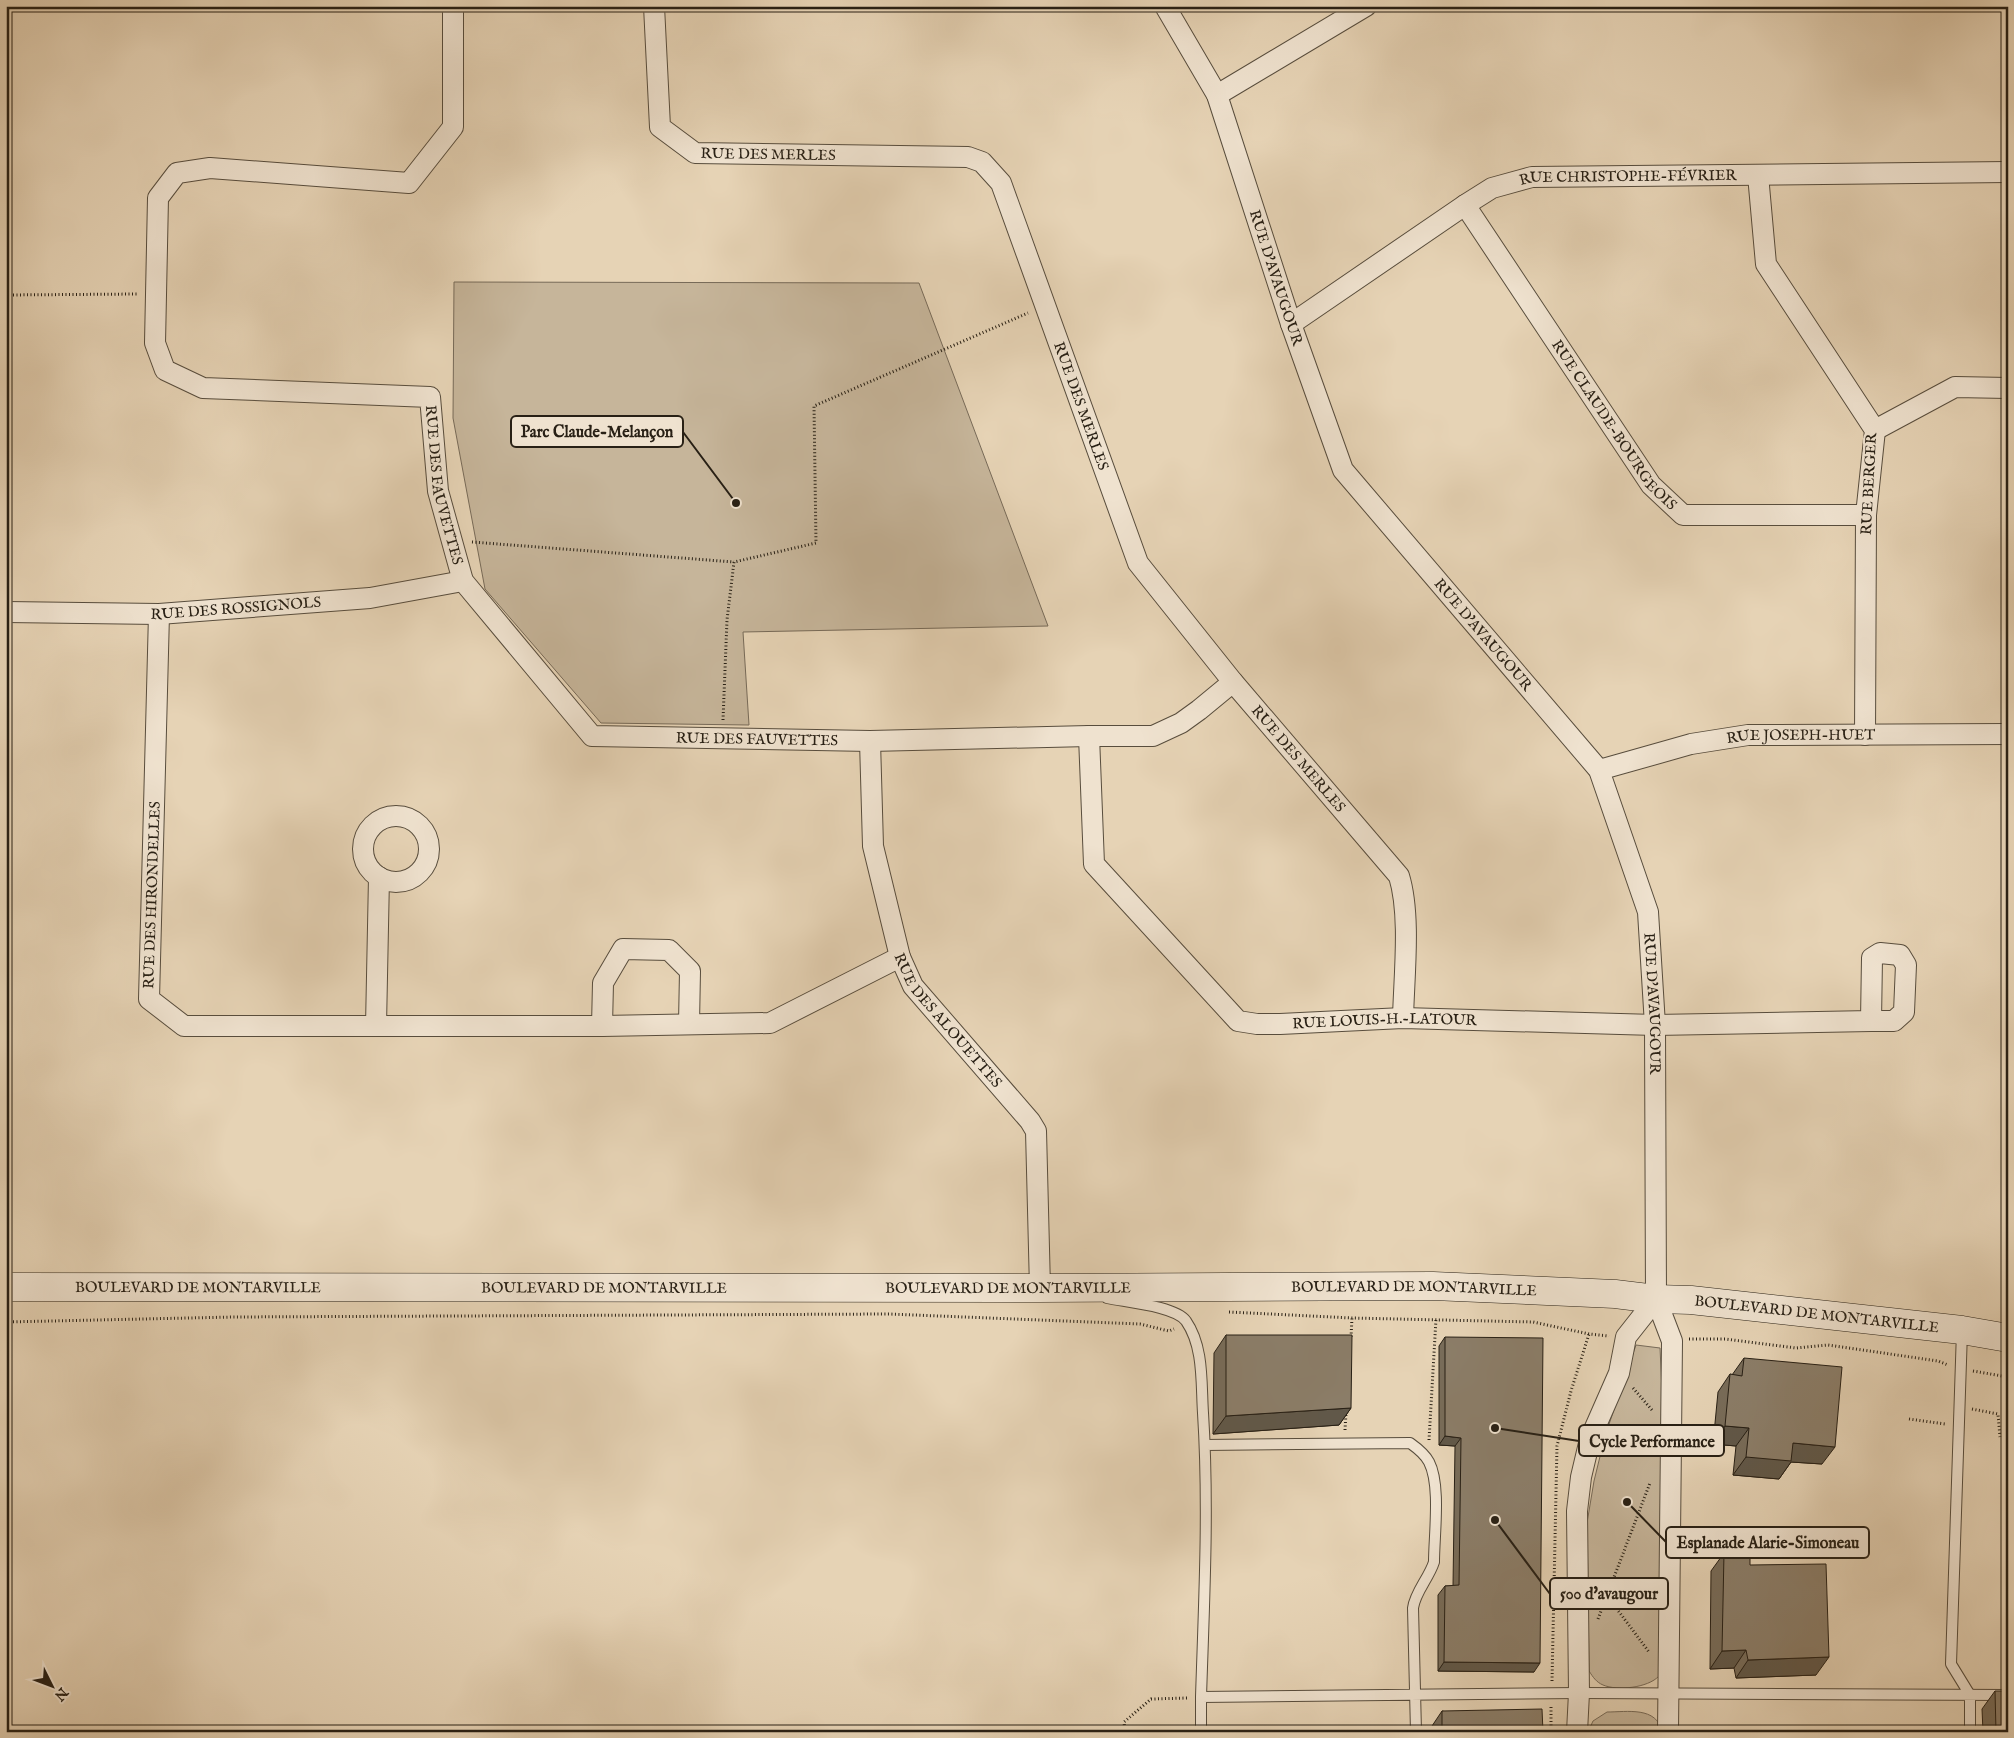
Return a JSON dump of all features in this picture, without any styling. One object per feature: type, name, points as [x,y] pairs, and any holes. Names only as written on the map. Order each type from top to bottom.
[{"type":"street","name":"RUE DES FAUVETTES","points":[[453,6],[453,127],[409,183],[210,168],[177,173],[158,198],[154,343],[165,370],[203,388],[430,397],[438,491],[462,582],[592,736],[870,741],[1153,736],[1181,723],[1232,682]]},
{"type":"street","name":"RUE DES MERLES","points":[[654,6],[660,127],[695,153],[945,155],[968,157],[982,162],[1001,183],[1138,564],[1232,682],[1399,876],[1404,892],[1405,911],[1403,1018]]},
{"type":"street","name":"RUE D'AVAUGOUR","points":[[1165,6],[1218,95],[1291,324],[1343,470],[1599,770],[1648,912],[1655,1025],[1656,1299],[1672,1341],[1668,1732]]},
{"type":"street","points":[[1218,95],[1366,6]]},
{"type":"street","name":"RUE CHRISTOPHE-FÉVRIER","points":[[1291,324],[1492,188],[1532,177],[2008,172]]},
{"type":"street","name":"RUE BERGER","points":[[1758,175],[1766,264],[1875,430],[1866,515],[1865,735]]},
{"type":"street","name":"RUE CLAUDE-BOURGEOIS","points":[[1465,205],[1652,485],[1682,515],[1866,515]]},
{"type":"street","points":[[1875,430],[1955,387],[2008,388]]},
{"type":"street","name":"RUE DES ROSSIGNOLS","points":[[6,612],[159,614],[370,598],[462,582]]},
{"type":"street","name":"RUE DES HIRONDELLES","points":[[159,614],[149,999],[184,1026],[602,1026],[770,1023],[900,957]]},
{"type":"street","name":"RUE JOSEPH-HUET","points":[[1599,770],[1691,744],[1748,735],[2008,734]]},
{"type":"street","name":"RUE LOUIS-H.-LATOUR","points":[[1089,736],[1094,864],[1238,1021],[1256,1024],[1280,1024],[1403,1018],[1655,1025],[1871,1021]]},
{"type":"street","name":"RUE DES ALOUETTES","points":[[870,741],[873,846],[900,957],[913,986],[1030,1121],[1036,1131],[1040,1288]]},
{"type":"street","points":[[376,1026],[379,877]]},
{"type":"street","points":[[602,1026],[603,983],[623,949],[669,950],[690,971],[689,1024]]},
{"type":"street","name":"BOULEVARD DE MONTARVILLE","points":[[6,1287],[1070,1288],[1433,1286],[1615,1294],[1656,1299],[1701,1301],[1962,1330],[2008,1338]]},
{"type":"street","points":[[1577,1732],[1579,1693],[1578,1503],[1581,1477],[1590,1439],[1619,1373],[1626,1337],[1656,1299]]},
{"type":"lane","points":[[1070,1288],[1092,1295],[1168,1310],[1185,1320],[1195,1340],[1199,1354],[1207,1496],[1201,1732]]},
{"type":"lane","points":[[1962,1330],[1951,1664],[1970,1695],[1970,1732]]},
{"type":"lane","points":[[1205,1445],[1410,1443],[1420,1450],[1428,1460],[1435,1480],[1434,1562],[1431,1572],[1414,1600],[1416,1732]]},
{"type":"lane","points":[[1201,1697],[1579,1693],[1668,1684],[2008,1695]]},
{"type":"path","points":[[6,295],[156,294]]},
{"type":"path","points":[[451,540],[734,562],[816,543],[814,406],[1045,306]]},
{"type":"path","points":[[722,738],[727,620],[734,562]]},
{"type":"path","name":"BOULEVARD DE MONTARVILLE","points":[[1228,1312],[1352,1318],[1533,1322],[1589,1334],[1609,1336]]},
{"type":"path","name":"BOULEVARD DE MONTARVILLE","points":[[6,1322],[244,1316],[889,1314],[1140,1324],[1168,1331],[1177,1327]]},
{"type":"path","points":[[1350,1346],[1352,1318]]},
{"type":"path","points":[[1428,1460],[1436,1319]]},
{"type":"path","name":"BOULEVARD DE MONTARVILLE","points":[[1681,1341],[1692,1338],[1725,1339],[1796,1348],[1828,1345],[1938,1360]]},
{"type":"path","points":[[1967,1370],[2008,1377]]},
{"type":"path","points":[[1619,1373],[1670,1429]]},
{"type":"path","points":[[1344,1443],[1346,1404]]},
{"type":"path","points":[[1960,1407],[1998,1414],[2000,1437]]},
{"type":"path","points":[[1909,1419],[1959,1425]]},
{"type":"path","points":[[1597,1622],[1653,1476]]},
{"type":"path","points":[[1608,1597],[1662,1669],[1668,1684]]},
{"type":"path","points":[[1125,1732],[1124,1722],[1151,1699],[1201,1697]]},
{"type":"shaded area","points":[[454,282],[919,283],[1048,626],[743,632],[749,725],[601,723],[485,589],[453,418]]},
{"type":"shaded area","points":[[1636,1345],[1660,1348],[1664,1432],[1659,1676],[1640,1686],[1616,1688],[1601,1684],[1589,1671],[1587,1523],[1594,1481],[1605,1436]]},
{"type":"shaded area","points":[[1632,1711],[1648,1714],[1659,1724],[1662,1732],[1588,1732],[1593,1721],[1607,1712]]},
{"type":"building","points":[[1226,1335],[1352,1335],[1351,1408],[1226,1416]]},
{"type":"building","points":[[1445,1337],[1543,1338],[1540,1663],[1444,1662],[1445,1586],[1459,1585],[1461,1438],[1445,1436]]},
{"type":"building","points":[[1744,1358],[1842,1367],[1835,1447],[1793,1443],[1791,1461],[1746,1457],[1749,1428],[1725,1426],[1730,1374],[1742,1376]]},
{"type":"building","points":[[1750,1551],[1750,1565],[1826,1564],[1829,1657],[1748,1660],[1746,1650],[1722,1651],[1724,1553]]},
{"type":"building","points":[[1995,1691],[2008,1691],[2008,1732],[1996,1732]]},
{"type":"building","points":[[1542,1709],[1543,1732],[1442,1732],[1442,1711]]},
{"type":"building","points":[[1726,1730],[1808,1731],[1808,1732],[1726,1732]]},
{"type":"place","name":"Parc Claude-Melançon","points":[[736,503]]},
{"type":"place","name":"Cycle Performance","points":[[1495,1428]]},
{"type":"place","name":"Esplanade Alarie-Simoneau","points":[[1627,1502]]},
{"type":"place","name":"500 d'avaugour","points":[[1495,1520]]}]
